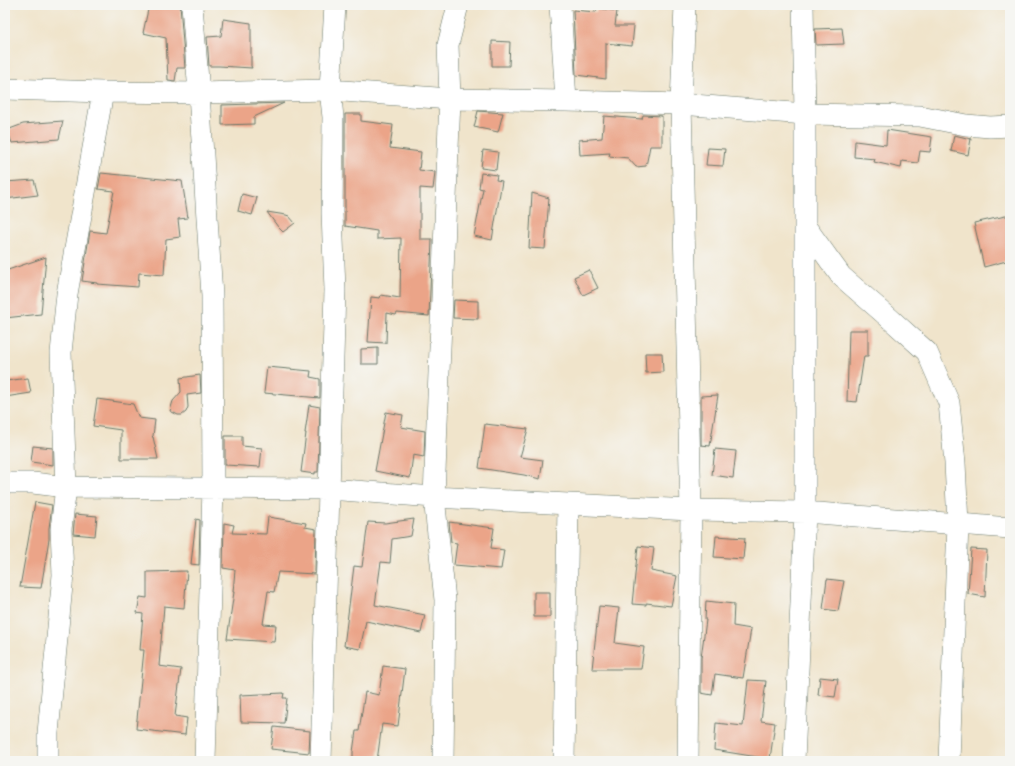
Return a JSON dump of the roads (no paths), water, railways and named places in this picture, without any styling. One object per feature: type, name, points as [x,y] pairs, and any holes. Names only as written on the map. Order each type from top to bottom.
[{"type":"street","points":[[192,5],[212,296],[212,488],[205,761]]},
{"type":"street","points":[[321,761],[335,290],[332,213],[333,117],[330,90],[335,5]]},
{"type":"street","points":[[443,761],[444,600],[434,497],[450,99],[448,45],[458,5]]},
{"type":"street","points":[[560,5],[566,101]]},
{"type":"street","points":[[685,5],[681,104],[691,510],[688,761]]},
{"type":"street","points":[[794,761],[805,512],[805,114],[802,5]]},
{"type":"street","points":[[5,89],[199,93],[330,90],[450,99],[681,104],[805,114],[920,116],[966,125],[990,127],[1010,126]]},
{"type":"street","points":[[48,761],[48,732],[63,575],[62,529],[66,487],[61,353],[67,294],[103,92]]},
{"type":"street","points":[[805,226],[841,276],[927,352],[949,403],[958,524],[949,761]]},
{"type":"street","points":[[5,483],[33,483],[66,487],[329,489],[434,497],[691,510],[805,512],[1010,528]]},
{"type":"street","points":[[564,761],[568,504]]}]
